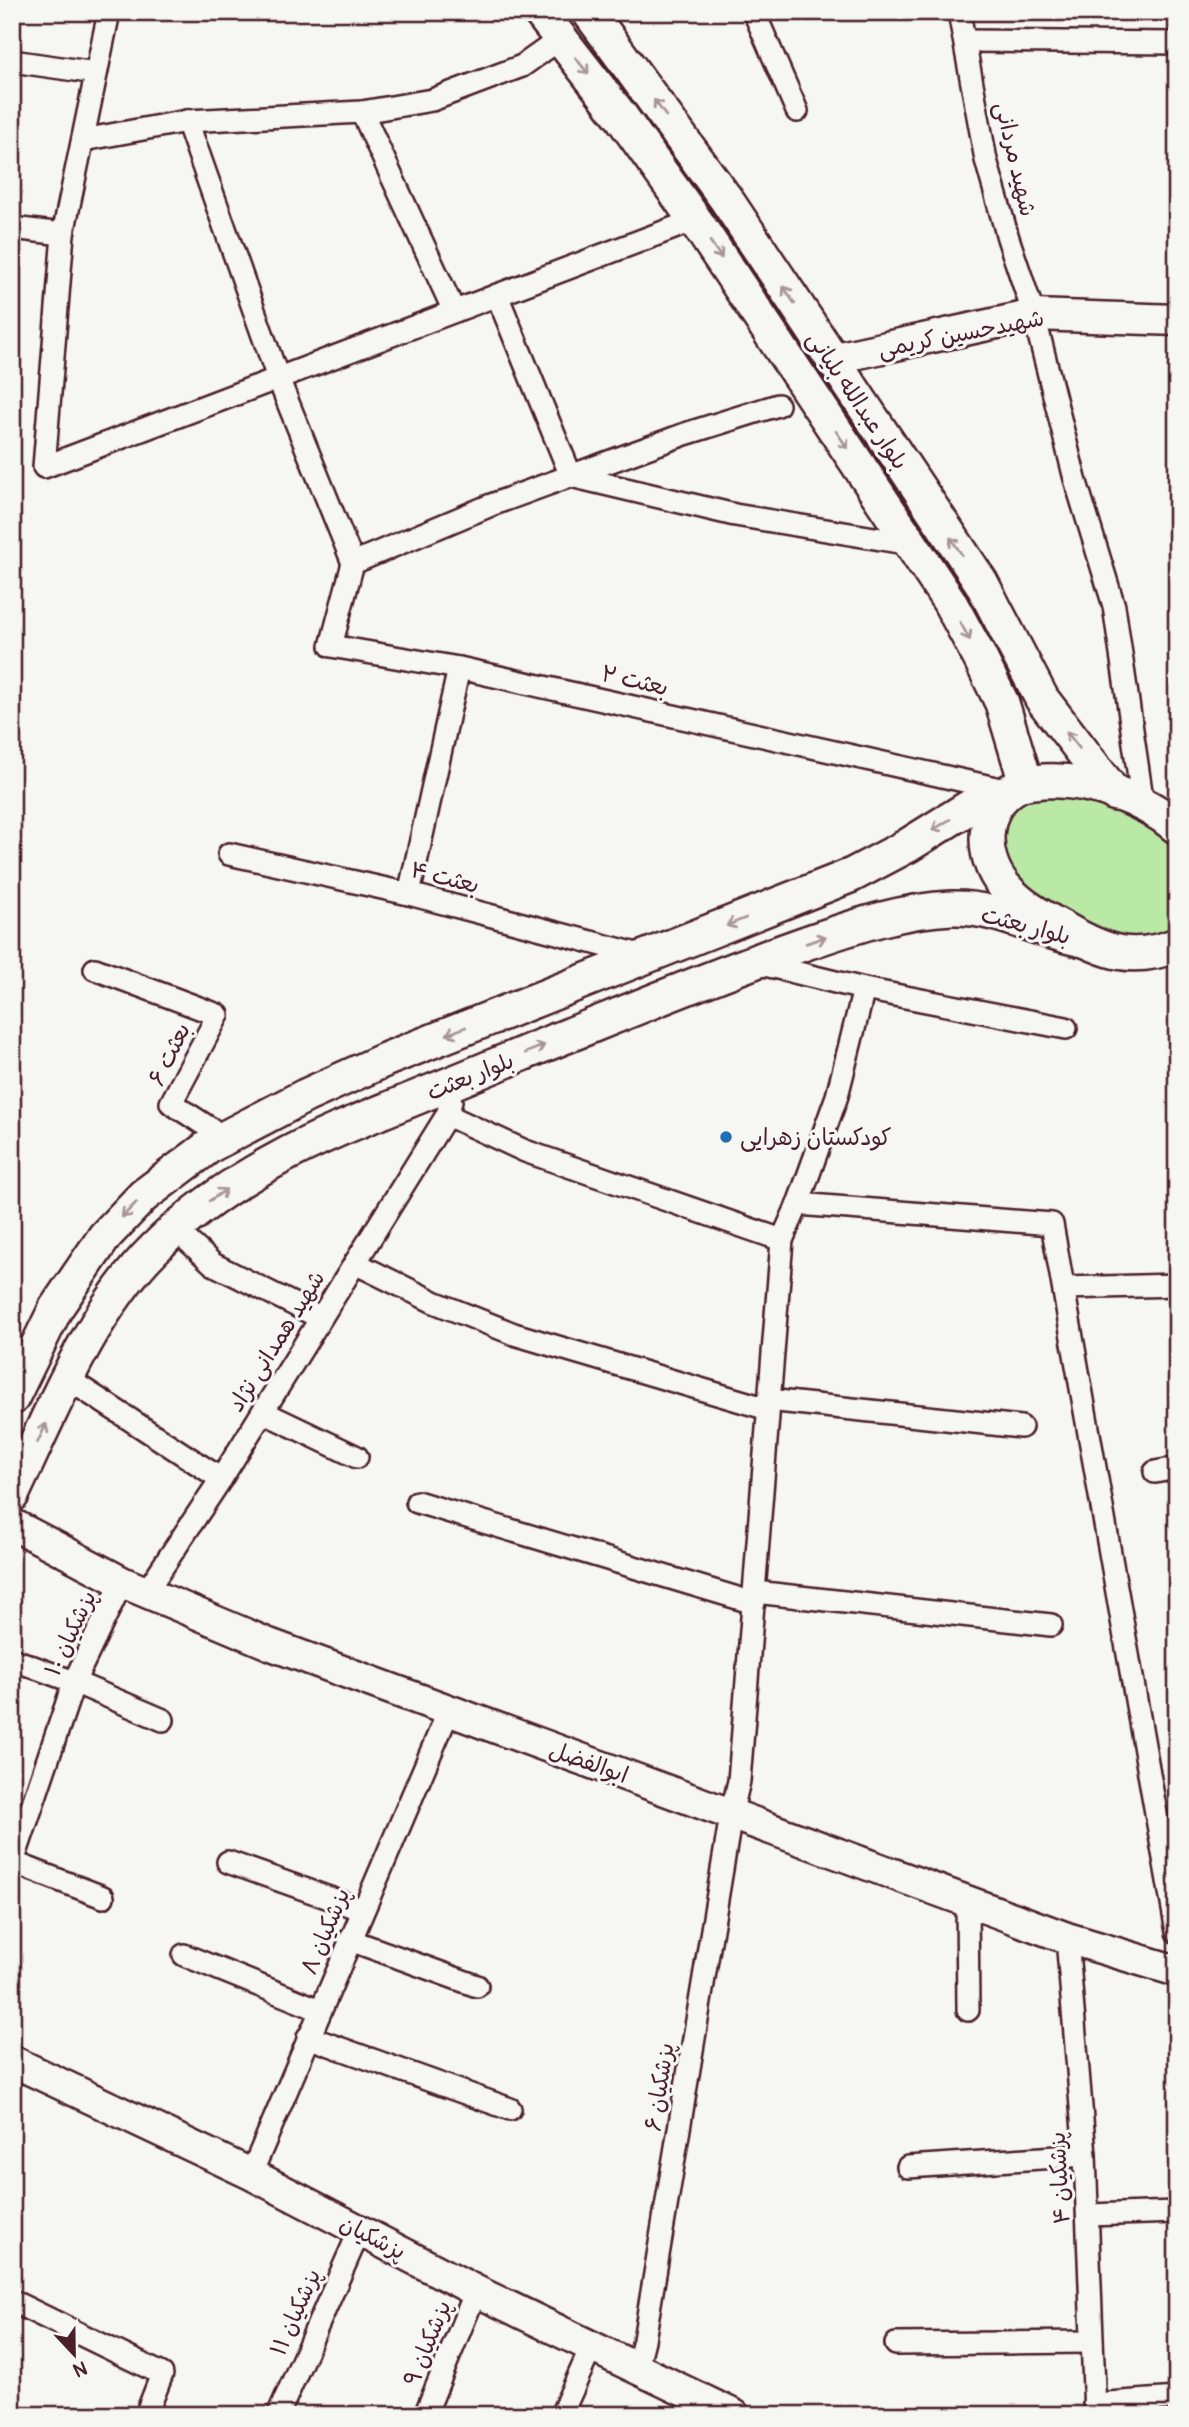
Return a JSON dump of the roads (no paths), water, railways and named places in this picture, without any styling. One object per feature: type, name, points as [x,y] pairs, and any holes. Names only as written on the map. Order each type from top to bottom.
[{"type":"main road","name":"بلوار عبدالله بلیانی","points":[[540,12],[620,115],[695,220],[949,601],[1002,703],[1013,790]]},
{"type":"main road","name":"بلوار عبدالله بلیانی","points":[[589,12],[726,199],[981,582],[1042,699],[1155,811]]},
{"type":"main road","name":"بلوار بعثت","points":[[12,1398],[56,1308],[105,1236],[143,1196],[187,1161],[304,1096],[387,1059],[852,875],[907,846],[976,803],[1013,790],[1055,780],[1082,782],[1155,811]]},
{"type":"main road","points":[[1013,790],[988,820],[986,837],[988,856],[998,878],[1020,902],[1084,940],[1121,954],[1159,952],[1177,944]]},
{"type":"main road","name":"بلوار بعثت","points":[[12,1495],[68,1379],[97,1325],[124,1286],[152,1251],[175,1229],[215,1196],[278,1158],[318,1138],[457,1080],[754,962],[886,918],[951,908],[1002,914],[1056,934],[1084,940]]},
{"type":"street","points":[[109,12],[63,234],[44,467],[695,220]]},
{"type":"street","points":[[754,12],[797,111]]},
{"type":"street","name":"شهید مردانی","points":[[960,12],[986,160],[1034,315],[1075,480],[1114,606],[1155,811]]},
{"type":"street","points":[[83,140],[187,121],[362,112],[432,100],[522,66],[561,39]]},
{"type":"street","points":[[965,41],[1177,43]]},
{"type":"street","points":[[12,61],[96,73]]},
{"type":"street","points":[[362,112],[454,311]]},
{"type":"street","points":[[187,121],[278,378],[353,563],[491,505],[685,434],[778,405]]},
{"type":"street","points":[[12,228],[63,234]]},
{"type":"street","points":[[497,295],[570,476]]},
{"type":"street","name":"شهیدحسین کریمی","points":[[831,359],[1034,315],[1177,320]]},
{"type":"street","points":[[570,476],[735,515],[911,544]]},
{"type":"street","name":"بعثت ۲","points":[[353,563],[331,646],[459,668],[1013,790]]},
{"type":"street","points":[[409,894],[459,668]]},
{"type":"street","name":"بعثت ۴","points":[[229,854],[409,894],[646,957]]},
{"type":"street","points":[[754,962],[864,989],[1066,1028]]},
{"type":"street","name":"بعثت ۶","points":[[95,969],[218,1014],[171,1103],[225,1138]]},
{"type":"street","name":"پزشکیان ۶","points":[[637,2368],[644,2340],[731,1815],[739,1781],[782,1240],[798,1204],[837,1096],[864,989]]},
{"type":"street","name":"شهید همدانی نژاد","points":[[134,1587],[221,1479],[447,1115],[457,1080]]},
{"type":"street","points":[[447,1115],[525,1150],[782,1240]]},
{"type":"street","points":[[798,1204],[1052,1224],[1177,1932]]},
{"type":"street","points":[[175,1229],[213,1264],[321,1318]]},
{"type":"street","points":[[355,1263],[434,1302],[513,1334],[768,1405],[1021,1426]]},
{"type":"street","points":[[1064,1288],[1177,1285]]},
{"type":"street","points":[[68,1379],[221,1479]]},
{"type":"street","points":[[263,1412],[357,1457]]},
{"type":"street","points":[[417,1502],[754,1597],[1051,1625]]},
{"type":"street","name":"ابوالفضل","points":[[12,1524],[134,1587],[269,1644],[1067,1938],[1177,1971]]},
{"type":"street","name":"پزشکیان ۱۰","points":[[13,1863],[74,1682],[134,1587]]},
{"type":"street","points":[[12,1659],[163,1720]]},
{"type":"street","name":"پزشکیان ۸","points":[[250,2174],[449,1710]]},
{"type":"street","points":[[228,1862],[363,1909]]},
{"type":"street","points":[[13,1863],[103,1897]]},
{"type":"street","points":[[967,1901],[968,2010]]},
{"type":"street","name":"پزشکیان ۴","points":[[1067,1938],[1085,2155],[1094,2410]]},
{"type":"street","points":[[350,1940],[477,1986]]},
{"type":"street","points":[[184,1955],[320,2010]]},
{"type":"street","points":[[308,2037],[510,2109]]},
{"type":"street","name":"پزشکیان","points":[[12,2061],[250,2174],[477,2291],[731,2414]]},
{"type":"street","points":[[908,2167],[1085,2155]]},
{"type":"street","points":[[1087,2215],[1177,2213]]},
{"type":"street","name":"پزشکیان ۱۱","points":[[278,2415],[360,2230]]},
{"type":"street","name":"پزشکیان ۹","points":[[425,2415],[477,2291]]},
{"type":"street","points":[[12,2301],[162,2374],[146,2415]]},
{"type":"street","points":[[896,2344],[1092,2342]]},
{"type":"street","points":[[561,2415],[592,2346]]},
{"type":"street","points":[[1094,2410],[1177,2398]]},
{"type":"place","name":"کودکستان زهرایی","points":[[726,1137]]}]
